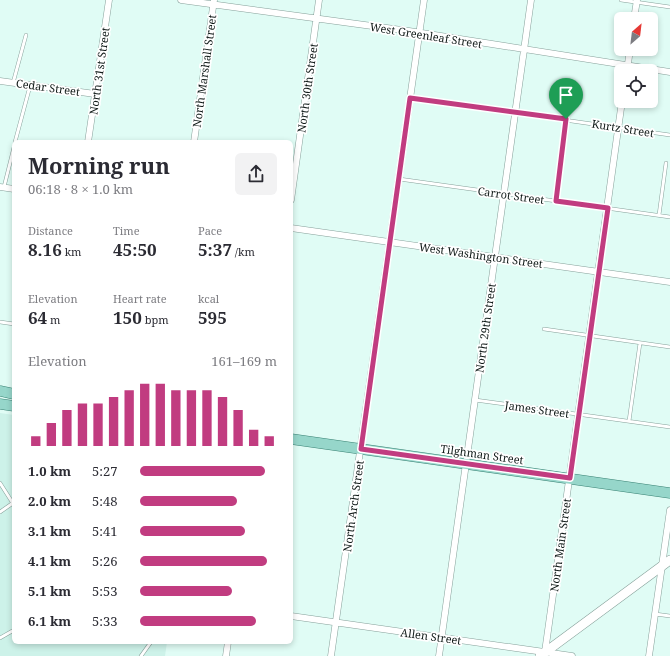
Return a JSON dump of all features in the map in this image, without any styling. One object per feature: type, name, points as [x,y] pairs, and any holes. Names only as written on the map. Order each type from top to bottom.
[{"type":"main road","points":[[0,391],[12,394]]},
{"type":"main road","points":[[0,404],[12,406]]},
{"type":"main road","name":"Tilghman Street","points":[[293,439],[670,493]]},
{"type":"street","name":"North 31st Street","points":[[88,140],[109,0]]},
{"type":"street","name":"West Greenleaf Street","points":[[181,0],[214,2],[317,19],[420,33],[614,66]]},
{"type":"street","name":"North 30th Street","points":[[293,186],[320,0]]},
{"type":"street","name":"North Arch Street","points":[[331,656],[424,0]]},
{"type":"street","name":"North 29th Street","points":[[439,656],[531,0]]},
{"type":"street","points":[[635,12],[637,1]]},
{"type":"street","name":"North Marshall Street","points":[[194,140],[214,2]]},
{"type":"street","name":"West Greenleaf Street","points":[[658,71],[670,72]]},
{"type":"street","name":"Cedar Street","points":[[0,81],[95,94]]},
{"type":"street","name":"North Main Street","points":[[544,655],[621,108]]},
{"type":"street","points":[[2,187],[12,189]]},
{"type":"street","name":"West Washington Street","points":[[293,228],[670,282]]},
{"type":"street","points":[[649,656],[670,510]]},
{"type":"street","points":[[544,655],[670,560]]},
{"type":"street","name":"Allen Street","points":[[293,616],[441,637],[544,655],[572,656]]},
{"type":"street","points":[[226,656],[228,644]]},
{"type":"lane","points":[[621,0],[637,1],[670,7]]},
{"type":"lane","points":[[13,83],[26,35]]},
{"type":"lane","points":[[16,140],[30,85]]},
{"type":"lane","name":"Kurtz Street","points":[[410,98],[670,135]]},
{"type":"lane","points":[[556,201],[566,119]]},
{"type":"lane","points":[[2,187],[12,154]]},
{"type":"lane","points":[[659,215],[666,163]]},
{"type":"lane","name":"Carrot Street","points":[[399,179],[670,217]]},
{"type":"lane","points":[[0,322],[12,324]]},
{"type":"lane","points":[[544,329],[670,347]]},
{"type":"lane","points":[[629,421],[640,343]]},
{"type":"lane","name":"James Street","points":[[475,400],[670,427]]},
{"type":"lane","points":[[0,407],[12,410]]},
{"type":"lane","points":[[0,482],[12,500]]},
{"type":"lane","points":[[0,512],[12,504]]},
{"type":"lane","points":[[655,614],[670,616]]},
{"type":"lane","points":[[0,638],[12,631]]},
{"type":"lane","points":[[141,656],[150,644]]},
{"type":"shaded area","points":[[0,413],[12,415],[12,644],[167,644],[165,656],[0,656]]},
{"type":"route","points":[[410,98],[566,119],[556,201],[608,208],[570,478],[361,449],[410,98]]}]
